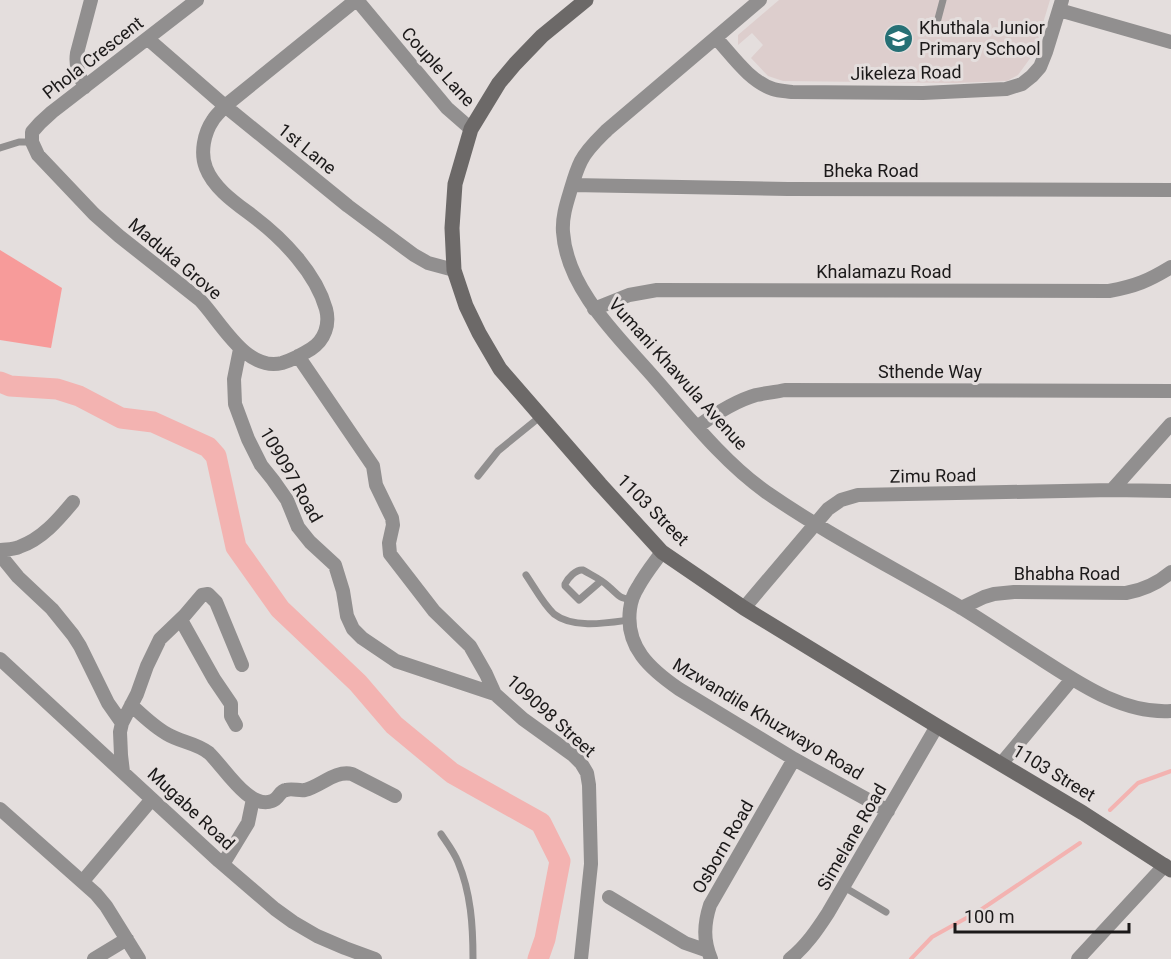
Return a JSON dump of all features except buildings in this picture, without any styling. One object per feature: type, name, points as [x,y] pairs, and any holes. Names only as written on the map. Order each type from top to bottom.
[{"type":"street","points":[[85,87],[76,61],[91,0]]},
{"type":"street","name":"Phola Crescent","points":[[35,148],[32,132],[40,123],[197,0]]},
{"type":"street","points":[[225,106],[357,0]]},
{"type":"street","name":"Couple Lane","points":[[357,0],[447,108],[471,129]]},
{"type":"street","name":"1103 Street","points":[[586,0],[542,36],[498,83],[471,129],[455,184],[452,228],[454,270],[466,306],[500,369],[662,552],[744,608],[1083,813],[1168,868]]},
{"type":"street","name":"Vumani Khawula Avenue","points":[[760,0],[607,130],[581,161],[565,208],[563,231],[567,255],[575,276],[594,309],[715,447],[743,474],[766,491],[814,524],[961,608],[1106,698],[1133,708],[1171,711]]},
{"type":"street","points":[[1060,5],[1171,42]]},
{"type":"street","name":"Jikeleza Road","points":[[716,38],[752,77],[764,86],[775,90],[924,93],[1006,89],[1022,84],[1040,67],[1060,5]]},
{"type":"street","name":"1st Lane","points":[[148,39],[225,106],[348,206],[414,255],[428,263],[454,270]]},
{"type":"street","name":"Maduka Grove","points":[[35,148],[94,214],[200,300],[240,349],[251,357],[267,363],[282,363],[314,347],[322,339],[327,325],[324,300],[314,281],[292,251],[264,224],[219,187],[206,168],[203,150],[207,133],[213,120],[225,106]]},
{"type":"street","name":"Bheka Road","points":[[572,185],[789,189],[1171,190]]},
{"type":"street","name":"Khalamazu Road","points":[[594,309],[629,295],[657,290],[1109,291],[1130,287],[1151,279],[1171,267]]},
{"type":"street","name":"109097 Road","points":[[240,349],[234,379],[235,404],[248,439],[261,465],[287,500],[298,527],[310,542],[335,565],[347,615],[353,629],[362,638],[396,660],[495,694]]},
{"type":"street","name":"109098 Street","points":[[298,356],[373,466],[376,485],[392,518],[390,554],[434,611],[470,646],[495,694],[523,719],[573,755],[587,773],[591,864],[581,959]]},
{"type":"street","name":"Sthende Way","points":[[697,427],[717,413],[756,395],[785,390],[1171,391]]},
{"type":"street","points":[[1112,490],[1171,424]]},
{"type":"street","name":"Zimu Road","points":[[744,608],[828,509],[841,500],[858,495],[1171,491]]},
{"type":"street","points":[[0,550],[19,548],[45,532],[74,502]]},
{"type":"street","name":"Mzwandile Khuzwayo Road","points":[[662,552],[637,588],[632,600],[629,620],[631,636],[647,663],[679,689],[794,759],[888,811]]},
{"type":"street","points":[[0,555],[18,577],[52,609],[73,635],[108,703],[122,723]]},
{"type":"street","name":"Bhabha Road","points":[[961,608],[984,597],[1014,592],[1126,593],[1142,589],[1161,580],[1171,572]]},
{"type":"street","points":[[123,772],[120,732],[122,723],[137,694],[147,666],[157,644],[202,595],[211,596],[216,602],[242,665]]},
{"type":"street","points":[[181,620],[214,679],[231,704],[231,716],[236,725]]},
{"type":"street","name":"Mugabe Road","points":[[0,659],[260,897],[293,922],[318,936],[375,959]]},
{"type":"street","points":[[1001,764],[1072,679]]},
{"type":"street","points":[[131,705],[168,735],[205,750],[221,765],[242,791],[253,799],[274,801],[287,789],[311,788],[346,773],[395,796]]},
{"type":"street","name":"Simelane Road","points":[[790,959],[813,935],[844,887],[937,726]]},
{"type":"street","name":"Osborn Road","points":[[710,955],[705,938],[705,922],[710,905],[794,759]]},
{"type":"street","points":[[83,881],[152,798]]},
{"type":"street","points":[[224,864],[248,823],[253,799]]},
{"type":"street","points":[[0,809],[83,881],[106,906],[139,959]]},
{"type":"street","points":[[1078,959],[1168,868]]},
{"type":"street","points":[[609,897],[685,943],[710,955]]},
{"type":"street","points":[[94,959],[127,939]]},
{"type":"lane","points":[[935,30],[943,0]]},
{"type":"lane","points":[[0,148],[19,142],[35,148]]},
{"type":"lane","points":[[478,476],[498,451],[541,416]]},
{"type":"lane","points":[[601,581],[579,600],[565,586],[565,582],[580,569],[601,581],[608,585],[620,597],[632,600]]},
{"type":"lane","points":[[526,575],[549,609],[560,618],[597,624],[629,620]]},
{"type":"lane","points":[[441,834],[458,861],[465,882],[472,918],[473,959]]},
{"type":"lane","points":[[844,887],[886,912]]},
{"type":"shaded area","name":"Khuthala Junior Primary School","points":[[779,0],[1050,0],[1034,53],[1018,75],[1007,81],[955,83],[783,81],[768,76],[751,58],[763,45],[752,33],[738,45],[738,35]]},
{"type":"shaded area","points":[[0,250],[62,288],[51,348],[0,340]]},
{"type":"waterway","points":[[0,382],[10,386],[57,389],[79,396],[121,418],[153,422],[208,447],[216,456],[236,547],[280,609],[358,683],[394,725],[452,773],[541,823],[560,861],[545,939],[538,959]]},
{"type":"waterway","points":[[1110,810],[1138,783],[1171,771]]},
{"type":"waterway","points":[[911,959],[932,937],[979,911],[1080,843]]},
{"type":"place","name":"Khuthala Junior Primary School","points":[[898,38]]}]
